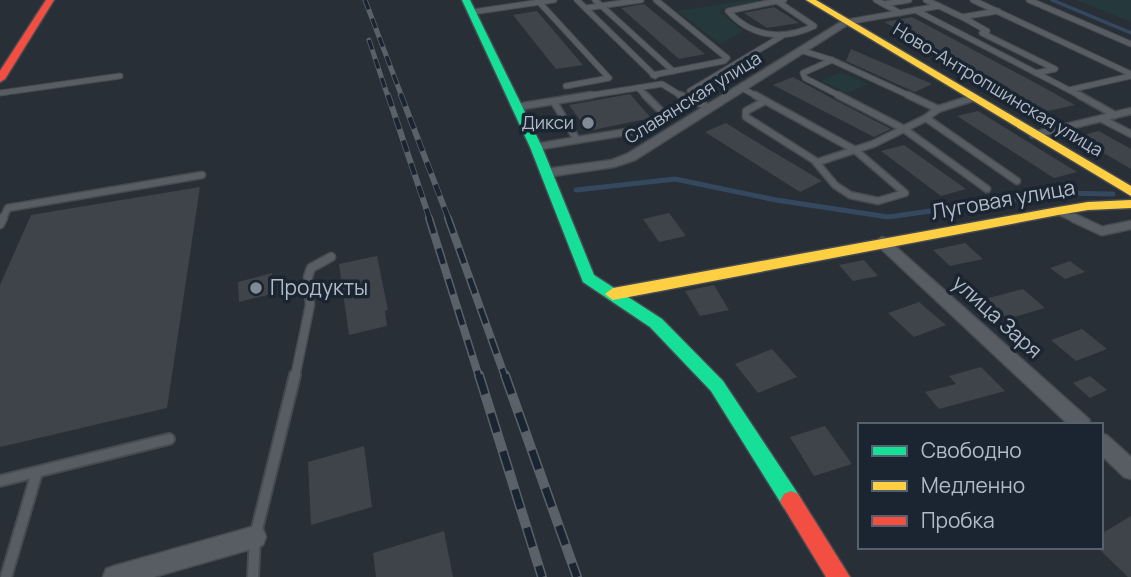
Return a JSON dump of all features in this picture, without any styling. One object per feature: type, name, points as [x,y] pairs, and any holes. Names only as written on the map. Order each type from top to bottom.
[{"type":"street","points":[[0,79],[50,0]]},
{"type":"street","name":"Ново-Антропшинская улица","points":[[810,0],[1131,192]]},
{"type":"street","points":[[470,6],[536,147],[588,278],[656,323],[717,386],[839,577]]},
{"type":"street","name":"Славянская улица","points":[[545,173],[614,163],[631,157],[847,22]]},
{"type":"street","name":"Луговая улица","points":[[613,295],[882,242],[1058,211],[1088,206],[1131,204]]},
{"type":"street","name":"улица Заря","points":[[882,242],[1080,423]]},
{"type":"street","points":[[1103,444],[1131,470]]},
{"type":"street","points":[[114,577],[255,537]]},
{"type":"lane","points":[[470,6],[554,0]]},
{"type":"lane","points":[[577,0],[662,84],[709,108]]},
{"type":"lane","points":[[595,0],[673,71]]},
{"type":"lane","points":[[586,8],[641,0]]},
{"type":"lane","points":[[656,0],[727,58],[738,62]]},
{"type":"lane","points":[[777,1],[813,23],[811,29],[772,36],[758,34],[728,11],[777,1],[784,0]]},
{"type":"lane","points":[[876,0],[900,13]]},
{"type":"lane","points":[[884,4],[909,0]]},
{"type":"lane","points":[[926,0],[987,31],[965,36]]},
{"type":"lane","points":[[973,0],[1131,75]]},
{"type":"lane","points":[[1029,0],[1131,44]]},
{"type":"lane","points":[[539,2],[609,78],[566,86]]},
{"type":"lane","points":[[847,22],[939,6]]},
{"type":"lane","points":[[915,10],[1115,115]]},
{"type":"lane","points":[[962,18],[998,11]]},
{"type":"lane","points":[[690,91],[788,33]]},
{"type":"lane","points":[[982,33],[1055,69],[1036,73]]},
{"type":"lane","points":[[803,51],[832,60],[938,108]]},
{"type":"lane","points":[[653,75],[724,61],[727,58]]},
{"type":"lane","points":[[832,60],[803,73],[805,78],[904,129],[987,189]]},
{"type":"lane","points":[[1069,90],[1131,75]]},
{"type":"lane","points":[[0,93],[120,76]]},
{"type":"lane","points":[[517,107],[662,84]]},
{"type":"lane","points":[[536,147],[645,129],[666,116],[638,88]]},
{"type":"lane","points":[[742,88],[855,150],[905,193],[897,198],[876,201],[852,197],[836,186],[818,163],[746,117],[746,111],[765,101]]},
{"type":"lane","points":[[818,163],[904,129],[926,118],[938,108],[973,98]]},
{"type":"lane","points":[[554,102],[577,140]]},
{"type":"lane","points":[[1033,135],[1131,111]]},
{"type":"lane","points":[[926,118],[1017,181]]},
{"type":"lane","points":[[1101,119],[1131,134]]},
{"type":"lane","points":[[0,224],[8,208],[202,175]]},
{"type":"lane","points":[[1058,211],[1102,231],[1131,225]]},
{"type":"lane","points":[[253,577],[255,537],[310,305],[308,277],[311,268],[331,257]]},
{"type":"lane","points":[[0,481],[169,439]]},
{"type":"lane","points":[[6,577],[37,472]]},
{"type":"green space","points":[[750,0],[762,1],[719,11],[743,31],[721,44],[677,11]]},
{"type":"green space","points":[[1076,0],[1131,0],[1131,22]]},
{"type":"green space","points":[[841,72],[868,84],[847,93],[821,81]]},
{"type":"building","points":[[644,4],[705,54],[679,59],[621,8]]},
{"type":"building","points":[[774,7],[799,23],[767,28],[744,13]]},
{"type":"building","points":[[537,11],[583,65],[556,69],[513,15]]},
{"type":"building","points":[[912,17],[1075,105],[1043,112],[884,22]]},
{"type":"building","points":[[851,49],[932,84],[915,92],[908,89],[846,61]]},
{"type":"building","points":[[793,77],[891,129],[874,137],[773,85]]},
{"type":"building","points":[[630,94],[651,118],[588,131],[569,105]]},
{"type":"building","points":[[978,111],[1077,172],[1054,178],[957,116]]},
{"type":"building","points":[[726,123],[822,181],[800,192],[705,132]]},
{"type":"building","points":[[1099,131],[1131,149],[1131,169],[1076,137]]},
{"type":"building","points":[[904,145],[966,189],[941,196],[881,151]]},
{"type":"building","points":[[200,187],[167,408],[0,447],[0,285],[31,215]]},
{"type":"building","points":[[669,213],[686,236],[659,242],[643,219]]},
{"type":"building","points":[[965,243],[983,259],[950,266],[933,250]]},
{"type":"building","points":[[377,256],[388,310],[385,311],[387,326],[349,335],[339,264]]},
{"type":"building","points":[[864,260],[878,276],[853,281],[839,265]]},
{"type":"building","points":[[1070,261],[1085,272],[1065,279],[1050,268]]},
{"type":"building","name":"Продукты","points":[[272,273],[275,293],[239,302],[238,282]]},
{"type":"building","points":[[714,285],[729,310],[700,316],[685,291]]},
{"type":"building","points":[[1023,289],[1045,308],[1007,319],[985,299]]},
{"type":"building","points":[[919,302],[946,325],[914,337],[888,313]]},
{"type":"building","points":[[1082,329],[1107,349],[1076,361],[1051,340]]},
{"type":"building","points":[[772,349],[797,377],[758,393],[735,364]]},
{"type":"building","points":[[981,367],[1005,391],[939,409],[925,392],[956,384],[949,376]]},
{"type":"building","points":[[1090,376],[1107,390],[1090,398],[1073,383]]},
{"type":"building","points":[[825,426],[852,464],[814,476],[790,437]]},
{"type":"building","points":[[364,446],[372,507],[311,525],[308,462]]},
{"type":"building","points":[[1131,516],[1131,577],[1101,551],[1103,533]]},
{"type":"building","points":[[444,531],[453,577],[376,577],[373,553]]},
{"type":"waterway","points":[[1052,0],[1131,33]]},
{"type":"waterway","points":[[576,190],[675,179],[776,200],[888,217],[1058,193],[1113,194]]},
{"type":"railway","points":[[365,0],[402,97]]},
{"type":"railway","points":[[369,40],[388,97]]},
{"type":"railway","points":[[388,95],[430,220]]},
{"type":"railway","points":[[401,95],[449,220]]},
{"type":"railway","points":[[429,218],[479,377]]},
{"type":"railway","points":[[448,218],[505,377]]},
{"type":"railway","points":[[479,375],[542,577]]},
{"type":"railway","points":[[505,375],[577,577]]},
{"type":"traffic: fast","points":[[466,0],[536,147],[588,278],[656,323],[717,386],[791,501]]},
{"type":"traffic: slow","points":[[810,0],[1131,192]]},
{"type":"traffic: slow","points":[[613,294],[1058,211],[1088,206],[1131,204]]},
{"type":"traffic: jam","points":[[0,79],[50,0]]},
{"type":"traffic: jam","points":[[791,501],[839,577]]},
{"type":"place","name":"Дикси","points":[[588,123]]},
{"type":"place","name":"Продукты","points":[[256,288]]}]
